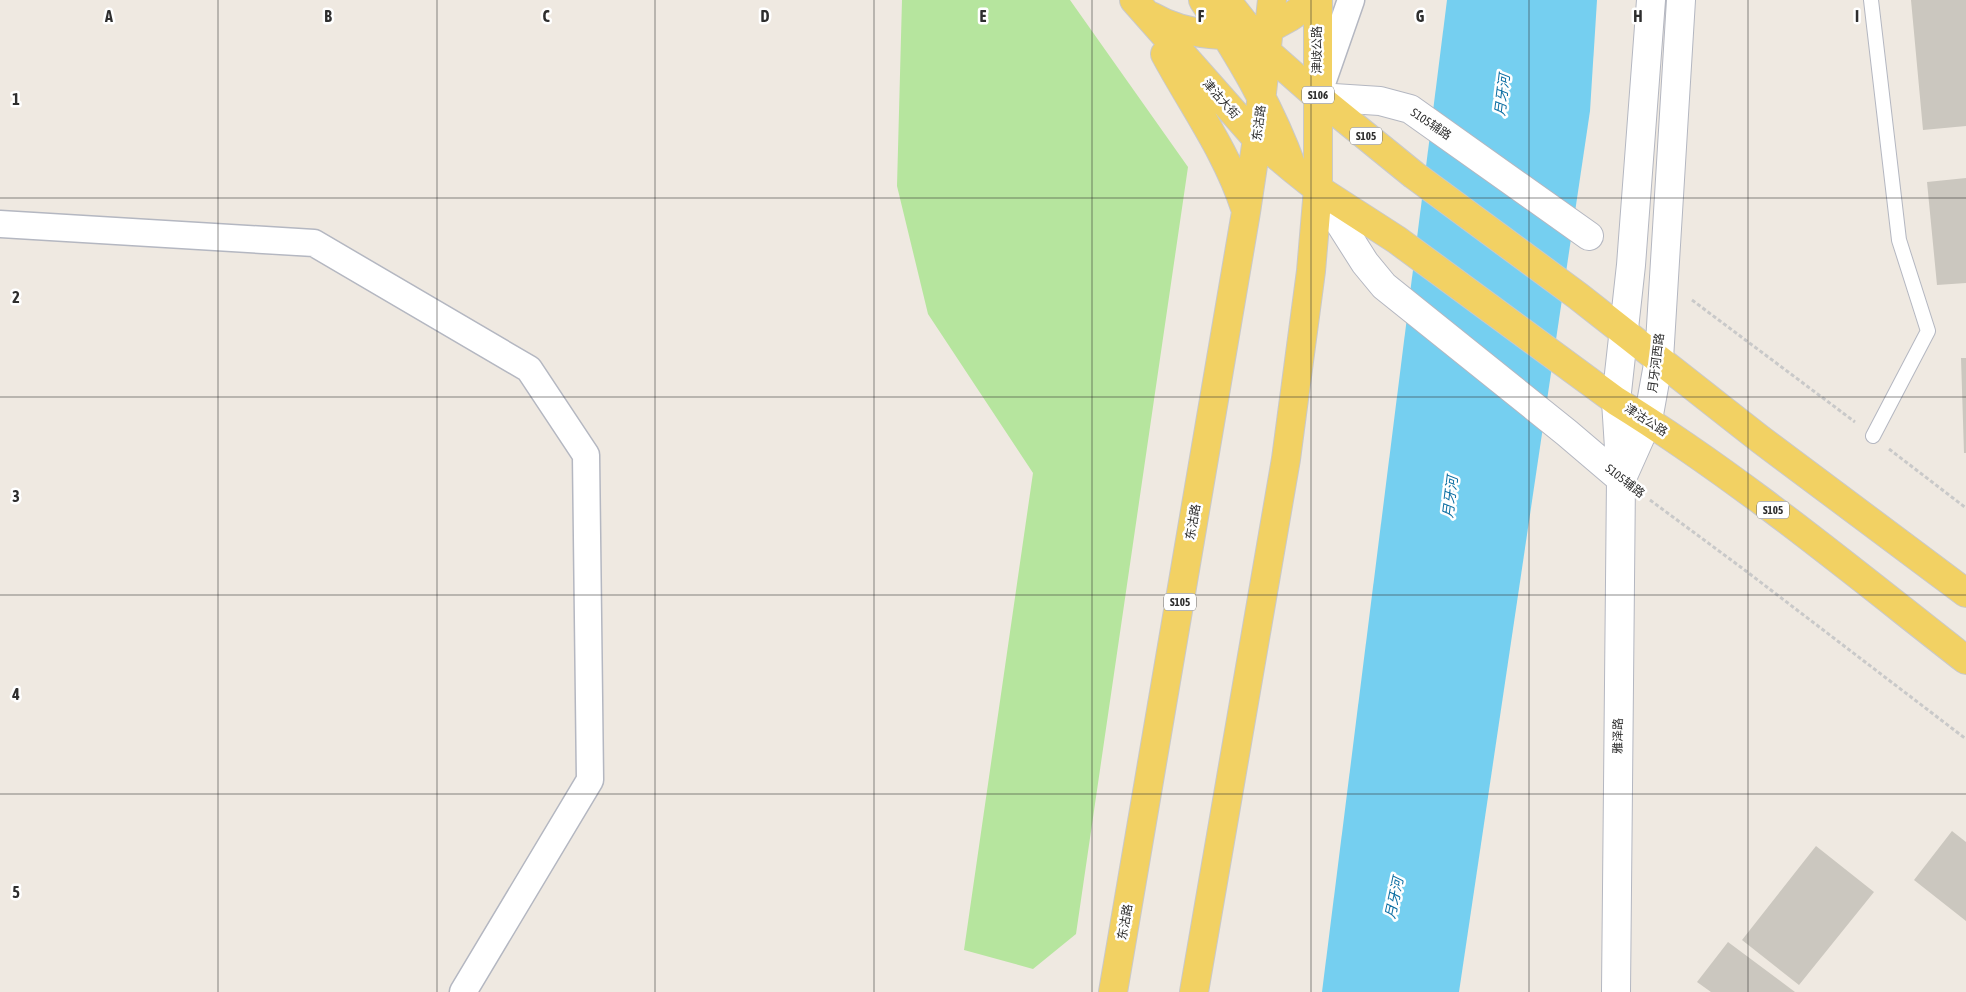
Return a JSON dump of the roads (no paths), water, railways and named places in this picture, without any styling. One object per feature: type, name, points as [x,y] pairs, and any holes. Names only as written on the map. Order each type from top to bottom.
[{"type":"main road","points":[[1203,0],[1256,36]]},
{"type":"main road","points":[[1226,0],[1256,36]]},
{"type":"main road","points":[[1272,0],[1256,36],[1262,95],[1293,169],[1311,271]]},
{"type":"main road","points":[[1137,4],[1177,29],[1256,36],[1287,20],[1312,0]]},
{"type":"main road","name":"津歧公路","points":[[1318,0],[1318,189]]},
{"type":"main road","points":[[1137,4],[1177,76],[1220,147],[1236,181],[1246,212]]},
{"type":"main road","name":"津沽大街","points":[[1137,4],[1257,139],[1318,189]]},
{"type":"main road","name":"东沽路","points":[[1113,992],[1257,139],[1262,95],[1256,36]]},
{"type":"main road","name":"S105","points":[[1256,36],[1318,97],[1414,175],[1624,331]]},
{"type":"main road","points":[[1194,992],[1286,459],[1311,271],[1318,189]]},
{"type":"main road","name":"津沽公路","points":[[1318,189],[1397,240],[1616,401],[1648,420],[1752,494],[1966,660]]},
{"type":"main road","points":[[1624,331],[1760,439],[1966,593]]},
{"type":"street","points":[[1256,36],[1262,0]]},
{"type":"street","points":[[1318,97],[1351,0]]},
{"type":"street","points":[[1621,479],[1616,401],[1631,265],[1650,0]]},
{"type":"street","name":"月牙河西路","points":[[1621,479],[1648,420],[1659,359],[1681,0]]},
{"type":"street","name":"S105辅路","points":[[1318,97],[1380,101],[1410,108],[1589,236]]},
{"type":"street","name":"S105辅路","points":[[1318,189],[1364,263],[1384,286],[1567,433],[1621,479]]},
{"type":"street","points":[[0,224],[314,243],[529,369],[586,455],[590,780],[463,992]]},
{"type":"street","name":"雅泽路","points":[[1616,992],[1621,479]]},
{"type":"lane","points":[[1871,0],[1899,240],[1928,331],[1873,436]]},
{"type":"water","name":"月牙河","points":[[1447,0],[1597,0],[1590,111],[1459,992],[1322,992]]}]
